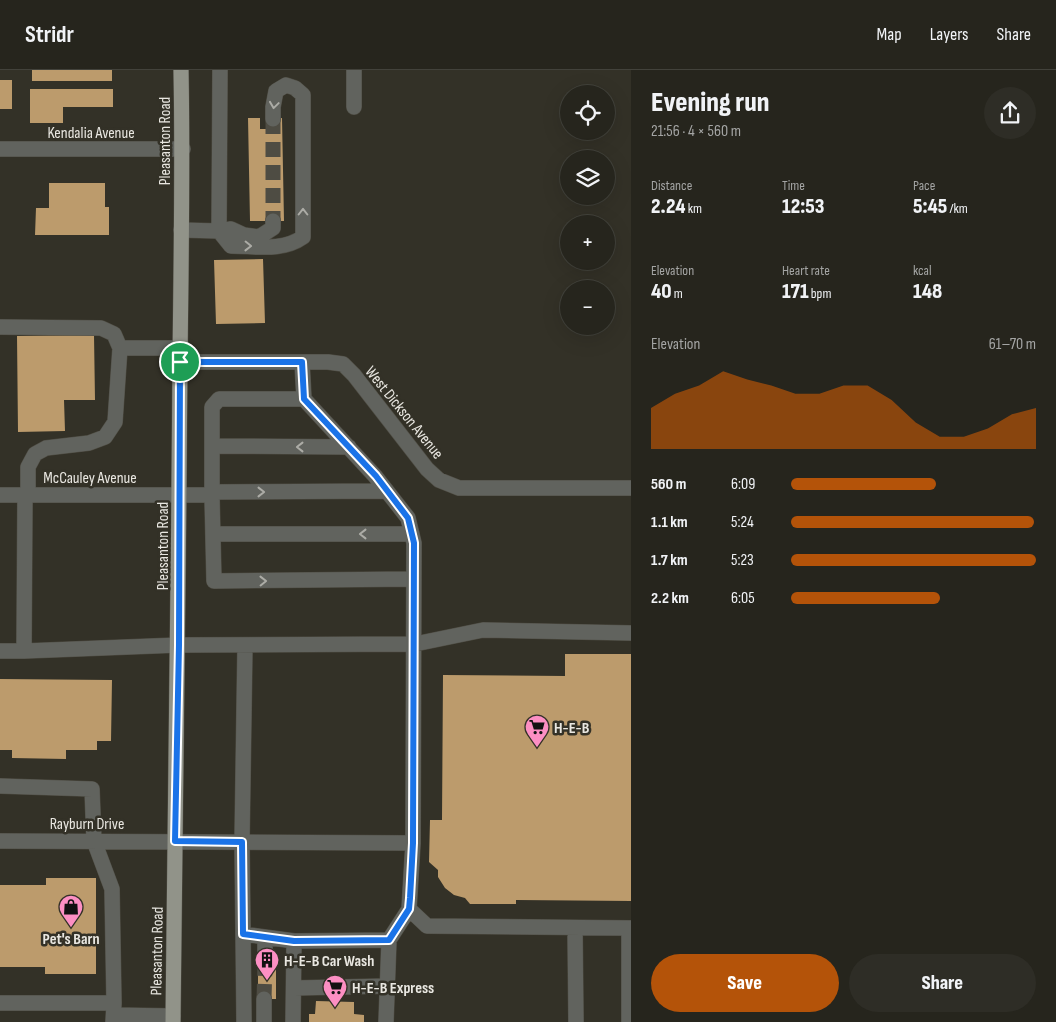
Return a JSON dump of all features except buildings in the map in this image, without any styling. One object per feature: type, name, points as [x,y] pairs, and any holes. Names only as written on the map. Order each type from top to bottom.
[{"type":"main road","name":"Pleasanton Road","points":[[173,1019],[179,645],[183,149],[181,70]]},
{"type":"street","points":[[220,70],[219,231],[232,246],[282,247],[294,243],[303,237],[302,95],[295,88],[286,85],[276,91],[272,108],[272,119]]},
{"type":"street","points":[[354,70],[354,107]]},
{"type":"street","name":"Kendalia Avenue","points":[[0,150],[183,149]]},
{"type":"street","points":[[181,230],[219,231],[232,229],[244,235],[259,237],[272,228],[273,221]]},
{"type":"street","points":[[0,327],[101,328],[114,334],[120,348],[115,422],[105,437],[89,444],[46,448],[35,454],[28,467],[24,651]]},
{"type":"street","name":"West Dickson Avenue","points":[[120,348],[180,355],[343,364],[354,375],[427,469],[439,480],[459,488],[631,488]]},
{"type":"street","points":[[302,362],[304,399],[349,447],[408,518],[414,543],[413,843],[409,909],[389,940],[386,1022]]},
{"type":"street","points":[[304,399],[219,399],[212,407],[214,581],[414,579]]},
{"type":"street","points":[[212,446],[349,447]]},
{"type":"street","name":"McCauley Avenue","points":[[0,495],[212,495],[387,491]]},
{"type":"street","points":[[213,534],[412,534]]},
{"type":"street","points":[[0,651],[179,645],[415,644],[483,630],[631,633]]},
{"type":"street","points":[[244,1022],[242,842],[245,645]]},
{"type":"street","points":[[0,786],[92,789],[94,841],[112,889],[114,1013]]},
{"type":"street","name":"Rayburn Drive","points":[[0,841],[413,843]]},
{"type":"street","points":[[409,909],[427,926],[630,928],[629,1022]]},
{"type":"street","points":[[575,928],[576,1022]]},
{"type":"street","points":[[243,934],[294,941],[389,940]]},
{"type":"street","points":[[265,938],[265,963]]},
{"type":"street","points":[[293,1022],[294,941]]},
{"type":"street","points":[[294,988],[388,986]]},
{"type":"street","points":[[264,998],[264,1022]]},
{"type":"street","points":[[0,1003],[173,1019]]},
{"type":"tunnel","points":[[273,119],[273,221]]},
{"type":"tunnel","points":[[264,999],[265,963]]},
{"type":"place","name":"H-E-B","points":[[537,748]]},
{"type":"place","name":"Pet's Barn","points":[[71,928]]},
{"type":"place","name":"H-E-B Car Wash","points":[[267,981]]},
{"type":"place","name":"H-E-B Express","points":[[335,1008]]},
{"type":"route","points":[[180,362],[302,362],[304,399],[376,476],[408,518],[414,543],[413,843],[409,909],[389,940],[294,941],[243,934],[242,842],[175,841],[179,645],[180,362]]}]
